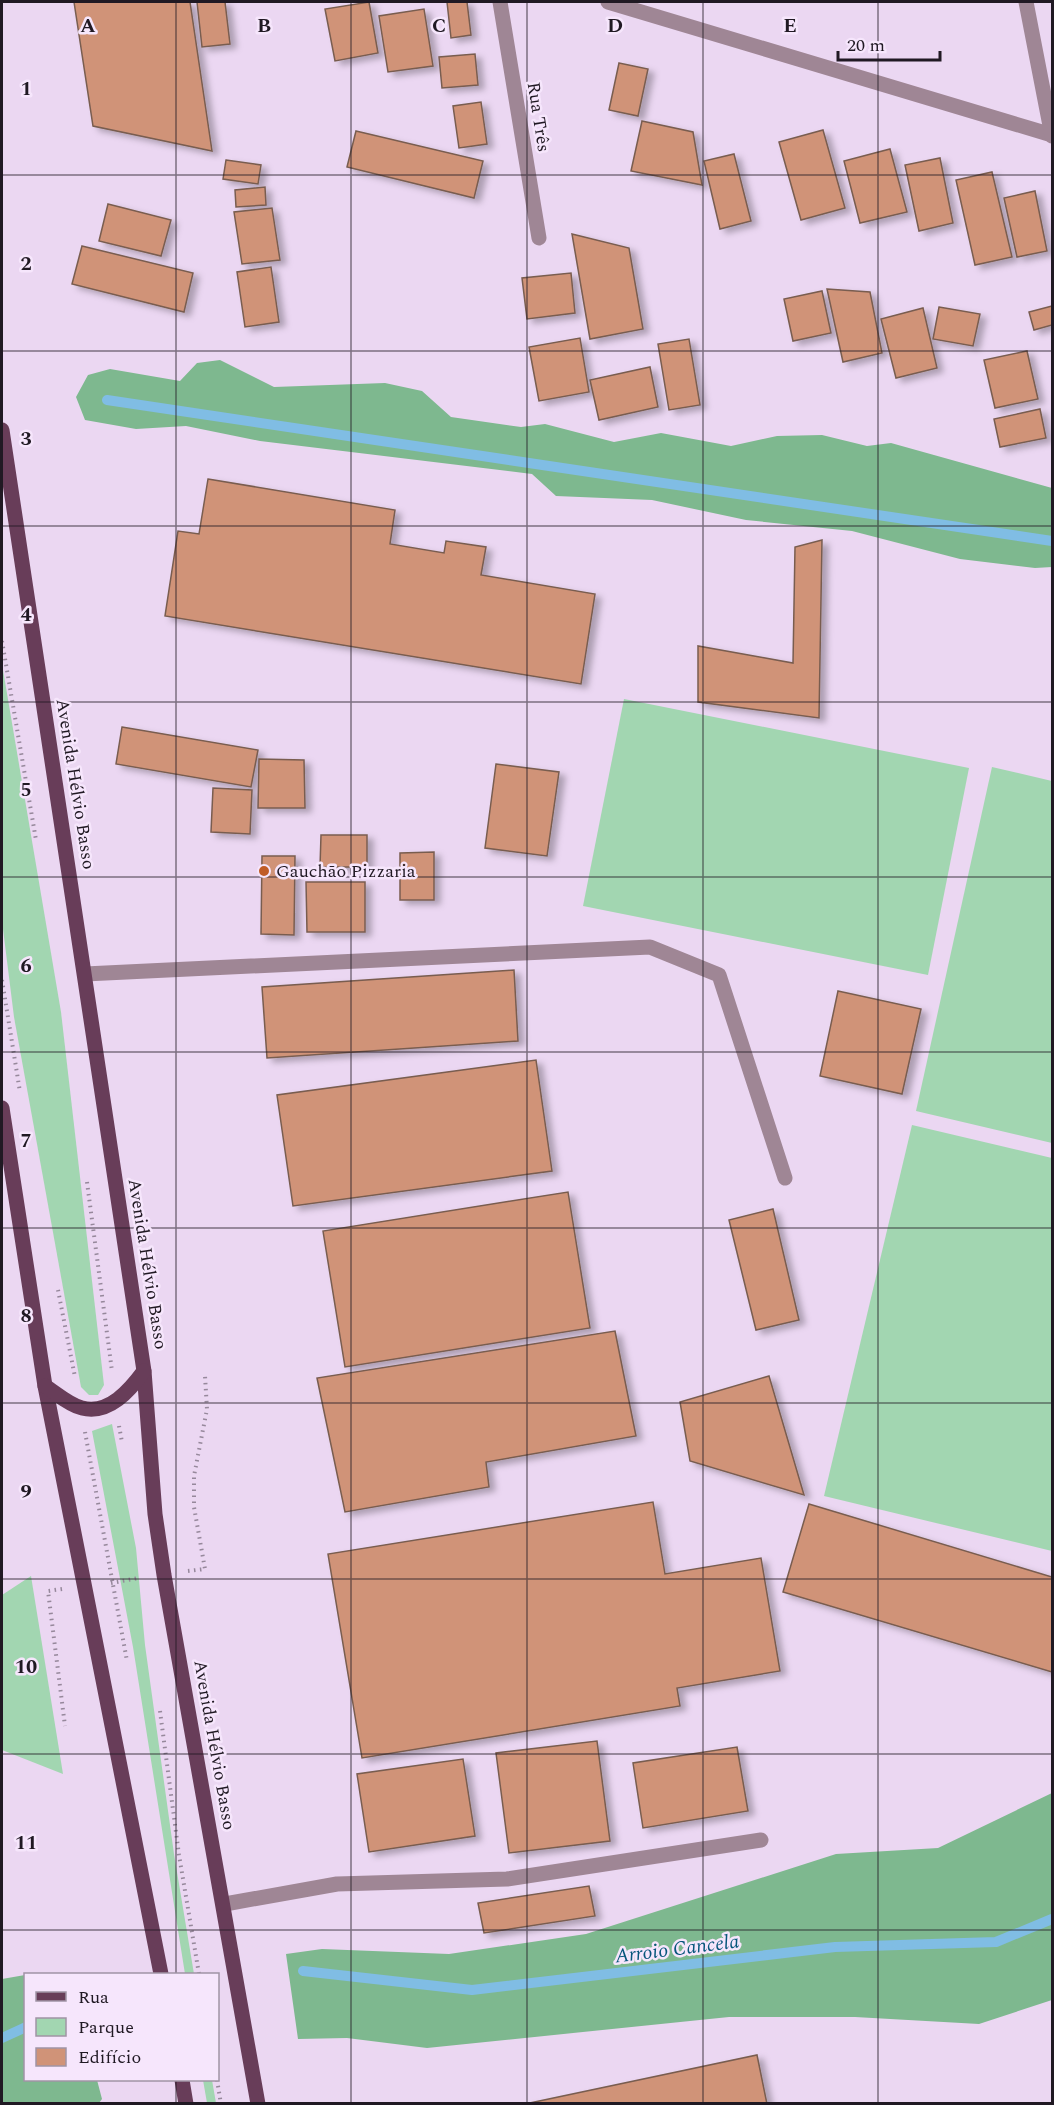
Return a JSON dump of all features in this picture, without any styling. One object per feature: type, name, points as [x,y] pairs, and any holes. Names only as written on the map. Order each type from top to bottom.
[{"type":"main road","name":"Avenida Hélvio Basso","points":[[2,430],[7,485],[85,974],[144,1371],[156,1514],[164,1575],[225,1904],[258,2103]]},
{"type":"main road","points":[[2,1108],[45,1386],[161,1973]]},
{"type":"main road","points":[[45,1386],[81,1408],[96,1409],[129,1392],[144,1371]]},
{"type":"main road","points":[[182,2081],[186,2103]]},
{"type":"street","name":"Rua Três","points":[[500,2],[539,238]]},
{"type":"street","points":[[608,2],[1052,135],[1026,2]]},
{"type":"street","points":[[85,974],[650,947],[719,975],[785,1178]]},
{"type":"street","points":[[225,1904],[337,1884],[507,1879],[761,1840]]},
{"type":"path","points":[[2,640],[38,850]]},
{"type":"path","points":[[2,980],[22,1101]]},
{"type":"path","points":[[87,1177],[122,1446]]},
{"type":"path","points":[[56,1278],[129,1672]]},
{"type":"path","points":[[140,1569],[142,1580]]},
{"type":"path","points":[[159,1702],[179,1855],[199,1973]]},
{"type":"path","points":[[217,2081],[221,2103]]},
{"type":"green space","points":[[220,360],[274,387],[385,383],[422,391],[451,417],[521,427],[545,424],[614,442],[661,433],[731,446],[777,436],[822,435],[867,446],[891,443],[1052,488],[1052,567],[1035,568],[960,559],[852,531],[746,520],[652,500],[556,496],[532,474],[260,441],[186,426],[136,429],[85,420],[76,397],[88,375],[110,369],[180,381],[197,363]]},
{"type":"green space","points":[[2,664],[61,1012],[104,1385],[98,1395],[89,1395],[81,1387],[14,1017],[2,921]]},
{"type":"green space","points":[[624,699],[969,768],[928,975],[583,906]]},
{"type":"green space","points":[[992,767],[1052,781],[1052,1143],[916,1111]]},
{"type":"green space","points":[[912,1125],[1052,1158],[1052,1551],[824,1496]]},
{"type":"green space","points":[[112,1424],[136,1548],[145,1645],[174,1854],[194,1973],[185,1973],[133,1647],[92,1431]]},
{"type":"green space","points":[[31,1576],[63,1774],[2,1750],[2,1595]]},
{"type":"green space","points":[[1052,1793],[1052,2000],[979,2024],[855,2017],[729,2017],[427,2048],[347,2038],[298,2039],[286,1954],[322,1949],[449,1954],[586,1934],[836,1854],[938,1848]]},
{"type":"green space","points":[[24,1975],[24,2081],[97,2081],[102,2099],[99,2103],[2,2103],[2,1979]]},
{"type":"green space","points":[[203,2081],[212,2081],[216,2103],[207,2103]]},
{"type":"building","points":[[74,2],[190,2],[212,151],[93,126]]},
{"type":"building","points":[[197,2],[225,2],[230,44],[202,47]]},
{"type":"building","points":[[369,2],[378,53],[335,61],[325,9]]},
{"type":"building","points":[[447,2],[467,2],[471,35],[451,38]]},
{"type":"building","points":[[424,9],[433,66],[388,72],[379,16]]},
{"type":"building","points":[[475,54],[478,85],[442,88],[439,57]]},
{"type":"building","points":[[619,63],[648,69],[638,116],[609,110]]},
{"type":"building","points":[[481,102],[487,144],[459,148],[453,106]]},
{"type":"building","points":[[642,121],[693,132],[702,185],[631,171]]},
{"type":"building","points":[[823,130],[845,208],[801,220],[779,142]]},
{"type":"building","points":[[356,131],[483,161],[474,198],[347,167]]},
{"type":"building","points":[[890,149],[907,212],[860,223],[844,161]]},
{"type":"building","points":[[734,154],[751,221],[720,229],[704,161]]},
{"type":"building","points":[[940,158],[953,223],[919,231],[905,165]]},
{"type":"building","points":[[226,160],[261,165],[258,184],[223,179]]},
{"type":"building","points":[[992,172],[1012,257],[975,265],[956,180]]},
{"type":"building","points":[[265,187],[266,205],[236,207],[235,190]]},
{"type":"building","points":[[1035,191],[1047,251],[1017,257],[1004,198]]},
{"type":"building","points":[[108,204],[171,220],[161,256],[99,241]]},
{"type":"building","points":[[272,208],[280,260],[242,264],[234,212]]},
{"type":"building","points":[[572,234],[629,248],[643,329],[590,339]]},
{"type":"building","points":[[82,246],[193,273],[184,312],[72,284]]},
{"type":"building","points":[[271,267],[279,322],[245,327],[237,272]]},
{"type":"building","points":[[571,273],[575,313],[527,319],[522,278]]},
{"type":"building","points":[[827,289],[870,292],[882,353],[843,362]]},
{"type":"building","points":[[822,291],[831,333],[793,341],[784,299]]},
{"type":"building","points":[[1052,306],[1052,325],[1034,330],[1029,312]]},
{"type":"building","points":[[939,307],[980,314],[973,346],[933,339]]},
{"type":"building","points":[[923,308],[937,368],[896,378],[881,319]]},
{"type":"building","points":[[580,338],[589,392],[539,401],[529,347]]},
{"type":"building","points":[[689,339],[700,405],[669,410],[658,344]]},
{"type":"building","points":[[1027,351],[1038,399],[995,408],[984,360]]},
{"type":"building","points":[[650,367],[658,407],[599,420],[590,380]]},
{"type":"building","points":[[1040,409],[1046,438],[1000,447],[994,419]]},
{"type":"building","points":[[208,479],[395,510],[390,544],[444,553],[446,541],[486,547],[481,575],[595,594],[581,684],[165,616],[178,531],[199,534]]},
{"type":"building","points":[[822,540],[819,718],[698,702],[698,646],[793,663],[795,547]]},
{"type":"building","points":[[122,727],[258,750],[251,787],[116,764]]},
{"type":"building","points":[[259,759],[304,760],[305,808],[258,808]]},
{"type":"building","points":[[496,764],[559,772],[547,856],[485,848]]},
{"type":"building","points":[[213,788],[252,790],[250,834],[211,832]]},
{"type":"building","points":[[321,835],[367,835],[367,867],[320,867]]},
{"type":"building","points":[[434,852],[434,900],[400,900],[400,853]]},
{"type":"building","points":[[262,856],[295,856],[294,935],[261,934]]},
{"type":"building","points":[[306,882],[365,882],[365,932],[307,932]]},
{"type":"building","points":[[514,970],[518,1041],[267,1058],[262,987]]},
{"type":"building","points":[[838,991],[921,1009],[902,1094],[820,1076]]},
{"type":"building","points":[[536,1060],[552,1171],[293,1206],[277,1095]]},
{"type":"building","points":[[568,1192],[590,1328],[345,1367],[323,1231]]},
{"type":"building","points":[[773,1209],[799,1320],[756,1330],[729,1220]]},
{"type":"building","points":[[615,1331],[636,1436],[486,1462],[489,1487],[345,1512],[317,1378]]},
{"type":"building","points":[[769,1376],[804,1495],[690,1461],[680,1402]]},
{"type":"building","points":[[653,1502],[665,1574],[761,1558],[780,1671],[677,1688],[680,1706],[362,1758],[328,1554]]},
{"type":"building","points":[[809,1504],[1052,1577],[1052,1672],[783,1592]]},
{"type":"building","points":[[597,1741],[610,1841],[509,1853],[496,1753]]},
{"type":"building","points":[[737,1747],[748,1811],[643,1828],[633,1763]]},
{"type":"building","points":[[463,1759],[475,1836],[369,1852],[357,1774]]},
{"type":"building","points":[[589,1886],[595,1916],[484,1933],[478,1903]]},
{"type":"building","points":[[757,2055],[767,2104],[525,2104]]},
{"type":"waterway","points":[[107,400],[1052,541]]},
{"type":"waterway","name":"Arroio Cancela","points":[[303,1971],[472,1990],[835,1947],[996,1942],[1052,1919]]},
{"type":"waterway","name":"Arroio Cancela","points":[[2,2038],[24,2028]]},
{"type":"place","name":"Gauchão Pizzaria","points":[[264,871]]}]
